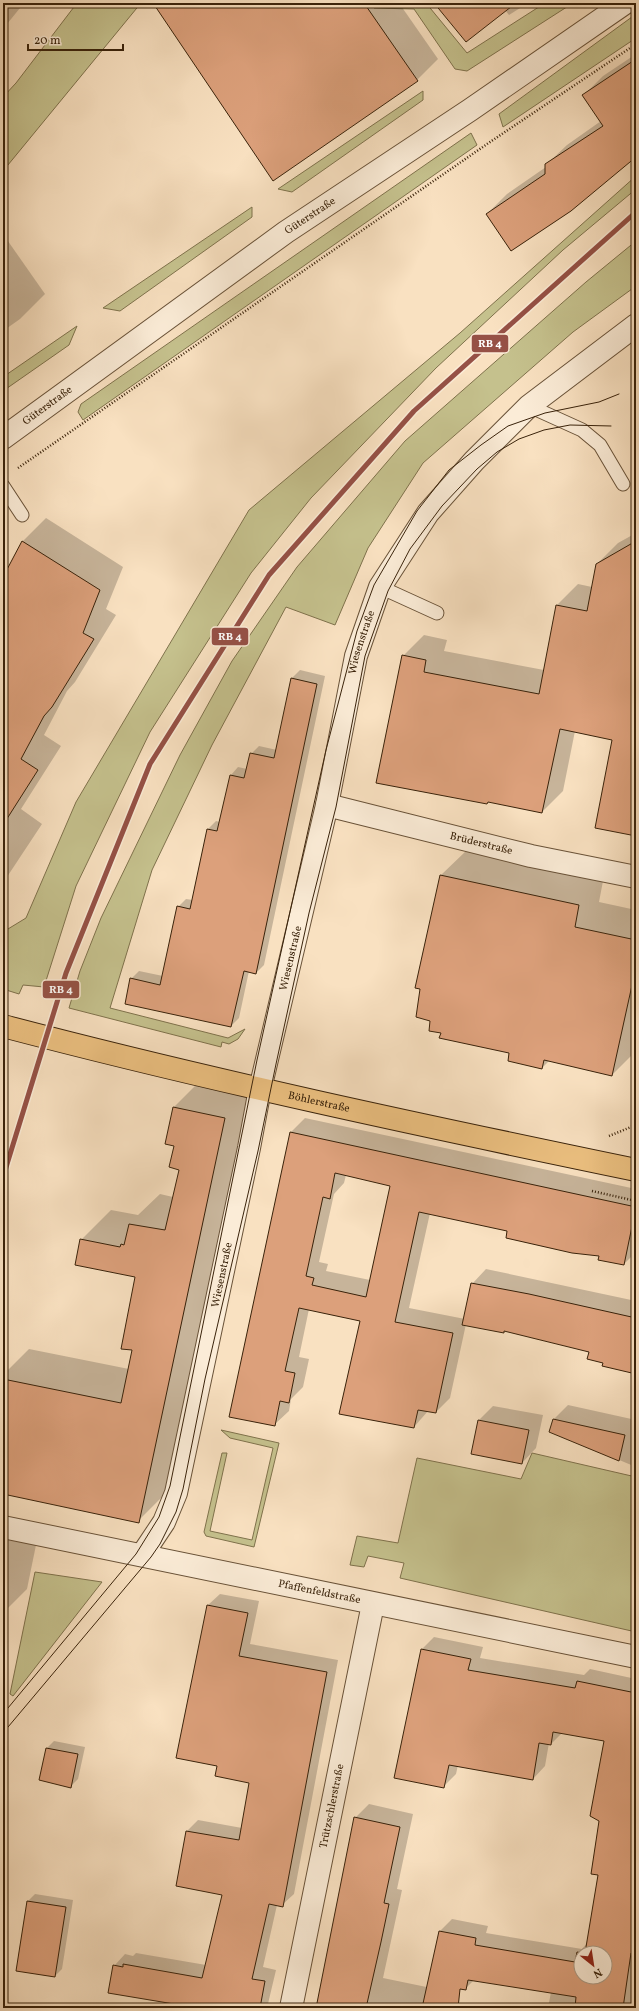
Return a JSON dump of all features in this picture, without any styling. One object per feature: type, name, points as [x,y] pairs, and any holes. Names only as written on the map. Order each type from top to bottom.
[{"type":"main road","name":"Böhlerstraße","points":[[3,1026],[130,1059],[260,1089],[636,1170]]},
{"type":"street","name":"Güterstraße","points":[[3,438],[286,232],[470,110],[625,3]]},
{"type":"street","name":"Wiesenstraße","points":[[142,1555],[164,1522],[176,1493],[260,1089],[327,806],[356,656],[380,587],[428,513],[474,461],[529,406],[636,325]]},
{"type":"street","name":"Brüderstraße","points":[[327,806],[531,856],[636,877]]},
{"type":"street","name":"Pfaffenfeldstraße","points":[[3,1527],[636,1657]]},
{"type":"street","name":"Trützschlerstraße","points":[[291,2008],[373,1604]]},
{"type":"lane","points":[[529,406],[582,430],[600,445],[623,484]]},
{"type":"lane","points":[[3,486],[22,515]]},
{"type":"lane","points":[[380,587],[437,613]]},
{"type":"path","points":[[15,470],[490,142],[636,44]]},
{"type":"path","points":[[608,1136],[636,1125]]},
{"type":"shaded area","points":[[77,3],[141,3],[3,171],[3,97],[16,83]]},
{"type":"shaded area","points":[[371,3],[426,3],[467,53],[545,3],[573,3],[467,71],[455,69],[414,9],[374,8]]},
{"type":"shaded area","points":[[636,14],[636,38],[503,127],[499,114]]},
{"type":"shaded area","points":[[423,91],[423,100],[292,192],[278,189]]},
{"type":"shaded area","points":[[471,133],[477,145],[83,420],[78,412],[81,404]]},
{"type":"shaded area","points":[[636,176],[636,189],[563,250],[436,368],[311,498],[251,573],[150,732],[76,886],[44,987],[23,985],[19,994],[3,989],[3,932],[26,918],[76,802],[249,510],[460,333]]},
{"type":"shaded area","points":[[252,207],[252,217],[120,311],[103,308]]},
{"type":"shaded area","points":[[636,241],[636,286],[573,332],[423,463],[368,548],[335,625],[286,607],[212,745],[152,870],[110,1008],[228,1038],[245,1029],[238,1039],[229,1044],[222,1042],[221,1047],[69,1008],[80,971],[101,918],[180,755],[232,661],[297,567],[405,441],[586,282]]},
{"type":"shaded area","points":[[77,326],[69,345],[3,391],[3,377]]},
{"type":"shaded area","points":[[221,1430],[279,1443],[254,1547],[206,1536],[204,1532],[222,1453],[227,1453],[210,1531],[252,1540],[273,1448],[230,1438]]},
{"type":"shaded area","points":[[532,1453],[636,1477],[636,1632],[400,1578],[404,1563],[368,1556],[364,1567],[350,1565],[357,1536],[398,1543],[417,1458],[521,1479]]},
{"type":"shaded area","points":[[35,1572],[102,1582],[13,1696],[10,1694]]},
{"type":"building","points":[[153,3],[364,3],[418,81],[273,181]]},
{"type":"building","points":[[434,3],[516,3],[466,42]]},
{"type":"building","points":[[636,59],[636,157],[571,211],[511,251],[486,214],[545,174],[545,164],[603,126],[582,95]]},
{"type":"building","points":[[22,541],[100,590],[83,633],[94,639],[52,707],[44,716],[21,759],[38,770],[3,825],[3,577]]},
{"type":"building","points":[[636,541],[636,836],[595,828],[612,740],[560,729],[542,813],[488,802],[487,804],[376,783],[402,655],[426,660],[424,672],[539,694],[556,605],[587,611],[596,564]]},
{"type":"building","points":[[291,678],[317,684],[256,974],[244,971],[231,1027],[125,1004],[130,978],[160,985],[177,906],[190,909],[207,829],[217,831],[230,775],[244,778],[250,753],[274,758]]},
{"type":"building","points":[[440,875],[579,905],[575,927],[636,940],[636,967],[612,1076],[544,1060],[542,1069],[508,1061],[509,1053],[439,1038],[441,1033],[429,1031],[430,1021],[416,1017],[420,989],[415,988]]},
{"type":"building","points":[[173,1107],[225,1118],[139,1523],[3,1494],[3,1379],[121,1403],[132,1350],[121,1349],[135,1277],[75,1265],[80,1239],[120,1247],[121,1244],[124,1245],[129,1224],[165,1230],[179,1170],[169,1167],[174,1146],[165,1144]]},
{"type":"building","points":[[290,1132],[636,1207],[624,1265],[598,1260],[599,1256],[572,1253],[506,1238],[507,1231],[419,1212],[395,1322],[453,1333],[436,1413],[418,1410],[414,1428],[339,1414],[360,1321],[299,1308],[285,1371],[295,1373],[289,1403],[280,1401],[275,1426],[229,1417]],"holes":[[[335,1173],[390,1186],[366,1297],[312,1285],[314,1278],[306,1276],[323,1197],[330,1199]]]},
{"type":"building","points":[[471,1283],[529,1294],[636,1318],[636,1374],[602,1366],[603,1363],[587,1359],[589,1352],[504,1331],[504,1333],[462,1325]]},
{"type":"building","points":[[553,1419],[625,1435],[619,1461],[549,1432]]},
{"type":"building","points":[[478,1420],[529,1430],[522,1464],[471,1454]]},
{"type":"building","points":[[207,1605],[248,1613],[239,1656],[327,1672],[283,1907],[269,1904],[252,1979],[265,1981],[260,2008],[198,2008],[108,1993],[113,1965],[123,1967],[123,1964],[202,1978],[222,1895],[176,1886],[186,1831],[239,1840],[249,1783],[215,1776],[217,1766],[176,1758]]},
{"type":"building","points":[[421,1649],[471,1659],[468,1670],[575,1688],[577,1681],[636,1693],[636,1953],[631,1953],[623,2008],[575,2008],[576,1997],[468,1980],[466,1990],[460,1989],[458,2008],[422,2008],[439,1931],[476,1938],[475,1945],[573,1962],[573,1985],[613,1985],[613,1945],[586,1945],[598,1875],[591,1874],[599,1821],[590,1816],[604,1741],[553,1732],[551,1745],[539,1743],[533,1780],[449,1765],[444,1788],[394,1778]]},
{"type":"building","points":[[46,1748],[78,1754],[71,1788],[39,1780]]},
{"type":"building","points":[[354,1817],[400,1827],[384,1903],[389,1904],[366,2008],[316,2008]]},
{"type":"building","points":[[27,1901],[66,1907],[55,1977],[16,1971]]},
{"type":"tram line","points":[[3,1714],[136,1554],[159,1517],[170,1486],[257,1060],[326,750],[357,631],[374,585],[417,511],[449,470],[481,445],[508,426],[545,413],[599,402],[619,394]]},
{"type":"tram line","points":[[3,1733],[151,1557],[160,1544],[176,1512],[183,1489],[205,1379],[258,1151],[309,913],[336,807],[365,656],[388,591],[410,549],[442,506],[477,469],[497,452],[519,439],[544,430],[570,425],[611,426]]},
{"type":"transit line","points":[[3,1177],[66,973],[150,764],[269,575],[414,411],[636,212]]}]
